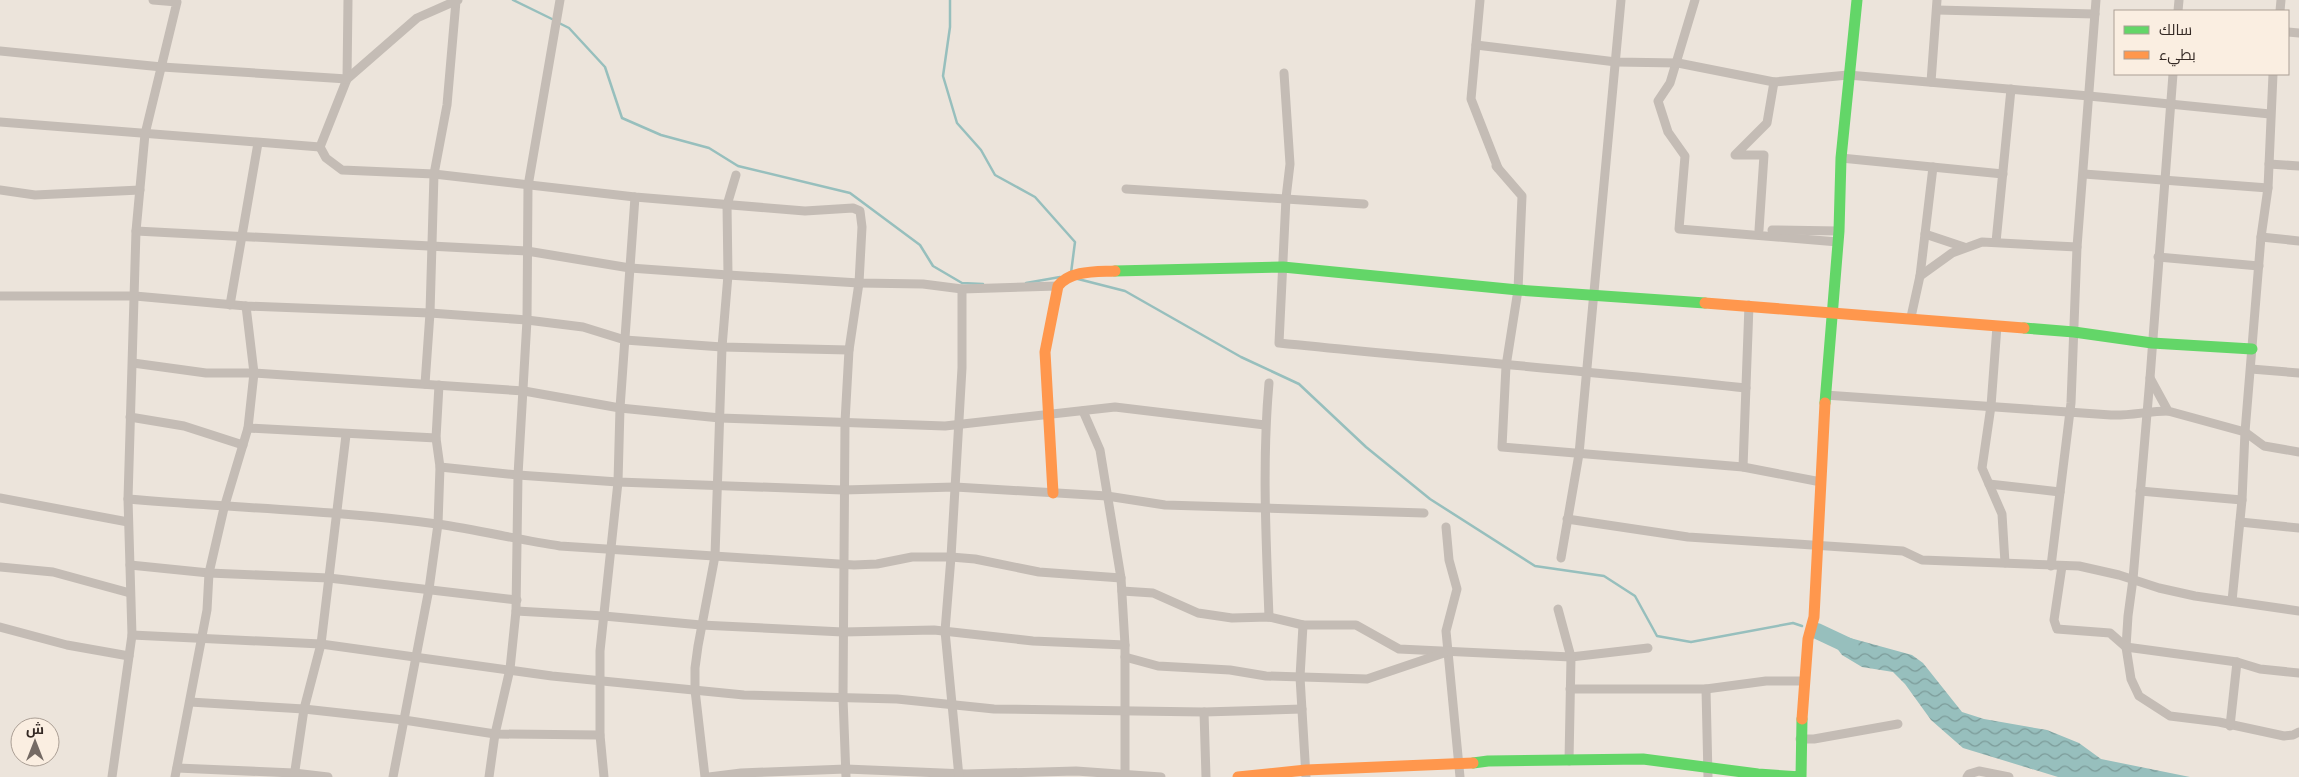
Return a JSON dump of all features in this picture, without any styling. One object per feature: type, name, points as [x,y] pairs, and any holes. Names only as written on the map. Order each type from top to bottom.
[{"type":"street","points":[[112,777],[132,635],[128,499],[136,231],[145,134],[177,2],[152,0]]},
{"type":"street","points":[[320,148],[348,79],[348,0]]},
{"type":"street","points":[[0,51],[162,67],[348,79],[417,18],[457,0],[447,105],[434,174],[430,314],[425,384]]},
{"type":"street","points":[[489,777],[495,734],[510,669],[517,600],[518,475],[527,320],[528,186],[560,0]]},
{"type":"street","points":[[1480,0],[1471,99],[1497,167],[1522,196],[1518,290],[1506,366],[1502,447],[1743,467],[1821,482]]},
{"type":"street","points":[[1561,558],[1579,454],[1621,0]]},
{"type":"street","points":[[1679,229],[1685,156],[1668,132],[1658,101],[1670,83],[1678,63],[1695,0]]},
{"type":"street","points":[[1238,777],[1459,765],[1488,761],[1642,759],[1708,772],[1801,777],[1800,739],[1808,639],[1814,618],[1825,395],[1838,236],[1841,158],[1857,0]]},
{"type":"street","points":[[1931,82],[1937,0]]},
{"type":"street","points":[[2051,566],[2069,413],[2077,247],[2096,0]]},
{"type":"street","points":[[1937,10],[2095,14]]},
{"type":"street","points":[[1476,45],[1616,62],[1678,63],[1774,82],[1848,75],[2270,114]]},
{"type":"street","points":[[1284,73],[1290,164],[1286,198],[1279,343],[1506,366],[1586,371],[1746,388]]},
{"type":"street","points":[[2173,75],[2169,105],[2150,378],[2126,647],[2131,679],[2139,696],[2170,716],[2219,722],[2230,726],[2284,736],[2299,732]]},
{"type":"street","points":[[2232,602],[2242,500],[2245,432],[2261,237],[2268,188],[2273,75]]},
{"type":"street","points":[[1759,230],[1764,155],[1735,155],[1767,123],[1774,82]]},
{"type":"street","points":[[1996,242],[2011,89]]},
{"type":"street","points":[[0,122],[320,148]]},
{"type":"street","points":[[230,305],[258,143]]},
{"type":"street","points":[[320,148],[326,158],[342,170],[434,174],[635,197],[804,211],[853,208],[861,213],[859,283],[849,350],[844,422],[842,563],[843,698],[846,773]]},
{"type":"street","points":[[1841,158],[2002,174]]},
{"type":"street","points":[[2269,164],[2299,166]]},
{"type":"street","points":[[1911,317],[1920,276],[1933,167]]},
{"type":"street","points":[[2084,174],[2268,188]]},
{"type":"street","points":[[705,777],[695,690],[695,668],[701,625],[715,556],[722,347],[728,275],[727,205],[736,175]]},
{"type":"street","points":[[1126,189],[1364,204]]},
{"type":"street","points":[[0,190],[35,195],[140,190]]},
{"type":"street","points":[[604,777],[600,735],[599,681],[618,482],[620,408],[635,197]]},
{"type":"street","points":[[1679,229],[1759,230],[1838,236]]},
{"type":"street","points":[[1679,229],[1838,236]]},
{"type":"street","points":[[136,231],[527,251],[630,268],[859,283],[923,284],[962,289],[1058,286]]},
{"type":"street","points":[[1925,234],[1964,247]]},
{"type":"street","points":[[2261,237],[2299,241]]},
{"type":"street","points":[[1920,276],[1964,247],[1982,242],[2077,247]]},
{"type":"street","points":[[2158,257],[2259,266]]},
{"type":"street","points":[[1054,493],[1046,352],[1058,286],[1062,281],[1076,274],[1126,270],[1283,267],[1518,290],[1911,317],[2074,332],[2152,343],[2252,349]]},
{"type":"street","points":[[959,775],[950,706],[945,631],[962,368],[962,289]]},
{"type":"street","points":[[0,296],[135,296],[246,306],[527,320],[582,328],[625,340],[722,347],[849,350]]},
{"type":"street","points":[[1743,467],[1749,305]]},
{"type":"street","points":[[246,306],[254,373],[248,428],[224,508],[209,572],[208,610],[176,772],[328,777]]},
{"type":"street","points":[[1997,326],[1991,406],[1982,468],[2002,514],[2005,563]]},
{"type":"street","points":[[133,363],[206,373],[254,373],[524,391],[620,408],[720,418],[958,426],[1115,407],[1265,425]]},
{"type":"street","points":[[2251,369],[2299,373]]},
{"type":"street","points":[[2150,378],[2168,411]]},
{"type":"street","points":[[1268,383],[1265,425],[1264,508],[1269,618]]},
{"type":"street","points":[[393,777],[429,590],[438,524],[440,467],[436,438],[439,385]]},
{"type":"street","points":[[1825,395],[2129,416],[2147,410],[2168,411],[2245,432],[2264,446],[2299,452]]},
{"type":"street","points":[[1083,411],[1100,450],[1121,578],[1125,645],[1125,776]]},
{"type":"street","points":[[130,416],[184,426],[243,445]]},
{"type":"street","points":[[248,428],[346,435],[436,438]]},
{"type":"street","points":[[294,775],[304,709],[321,644],[346,435]]},
{"type":"street","points":[[440,467],[618,482],[843,490],[955,487],[1107,496],[1165,505],[1424,513]]},
{"type":"street","points":[[1989,484],[2060,492]]},
{"type":"street","points":[[2140,492],[2242,500]]},
{"type":"street","points":[[0,498],[128,522]]},
{"type":"street","points":[[128,499],[224,508],[337,513],[438,524],[518,540],[612,550],[866,565],[912,557],[951,557],[975,559],[1039,572],[1121,578]]},
{"type":"street","points":[[1567,519],[1688,537],[1903,551],[1922,560],[2079,566],[2133,579],[2159,588],[2232,602],[2299,611]]},
{"type":"street","points":[[2240,522],[2299,528]]},
{"type":"street","points":[[1446,527],[1448,560],[1457,589],[1446,631],[1460,777]]},
{"type":"street","points":[[130,566],[329,578],[517,600]]},
{"type":"street","points":[[2062,566],[2054,620],[2057,629],[2110,633],[2126,647],[2237,662],[2260,670],[2299,673]]},
{"type":"street","points":[[0,567],[53,572],[130,593]]},
{"type":"street","points":[[1122,591],[1153,593],[1198,613],[1232,618],[1269,618],[1303,625],[1356,625],[1399,649],[1571,657],[1648,648]]},
{"type":"street","points":[[1558,609],[1571,657],[1569,761]]},
{"type":"street","points":[[516,611],[604,616],[701,625],[843,632],[945,631],[1033,641],[1125,645]]},
{"type":"street","points":[[1303,625],[1300,677],[1306,774]]},
{"type":"street","points":[[0,627],[67,645],[129,656]]},
{"type":"street","points":[[132,635],[321,644],[599,681],[784,697],[897,699],[950,706],[994,709],[1204,712],[1302,709]]},
{"type":"street","points":[[1125,657],[1158,666],[1230,670],[1266,676],[1367,678],[1449,652]]},
{"type":"street","points":[[2230,726],[2237,662]]},
{"type":"street","points":[[1570,689],[1706,689],[1766,681],[1805,681]]},
{"type":"street","points":[[1706,689],[1708,772]]},
{"type":"street","points":[[190,702],[304,709],[404,720],[495,734],[600,735]]},
{"type":"street","points":[[1204,712],[1206,777]]},
{"type":"street","points":[[1800,739],[1814,739],[1898,724]]},
{"type":"street","points":[[709,777],[741,773],[1059,775],[1076,771],[1125,776],[1161,777]]},
{"type":"street","points":[[1967,777],[1969,774],[1979,771],[2009,777]]},
{"type":"water","points":[[1843,636],[1912,655],[1923,663],[1962,712],[1984,719],[2047,730],[2079,743],[2101,759],[2190,777],[2058,777],[1963,748],[1931,720],[1905,684],[1893,672],[1862,667],[1842,655],[1832,637]]},
{"type":"waterway","points":[[513,0],[554,20]]},
{"type":"waterway","points":[[950,0],[950,27],[943,76],[957,123],[981,150],[995,175],[1035,197],[1075,242],[1071,273]]},
{"type":"waterway","points":[[559,23],[569,28],[605,67],[622,118],[661,135],[709,148],[738,166],[850,193],[920,245],[933,266],[962,283],[983,284]]},
{"type":"waterway","points":[[1026,283],[1060,277]]},
{"type":"waterway","points":[[1078,279],[1125,291],[1241,357],[1299,384],[1366,447],[1430,499],[1535,566],[1604,576],[1635,596],[1657,636],[1691,642],[1793,623],[1802,626]]},
{"type":"waterway","points":[[1817,631],[1851,647]]},
{"type":"traffic: fast","points":[[1825,403],[1839,231],[1841,158],[1857,0]]},
{"type":"traffic: fast","points":[[1115,271],[1283,267],[1518,290],[1705,303]]},
{"type":"traffic: fast","points":[[2024,328],[2074,332],[2152,343],[2252,349]]},
{"type":"traffic: fast","points":[[1473,763],[1488,761],[1643,759],[1758,774],[1801,777],[1802,719]]},
{"type":"traffic: slow","points":[[1053,493],[1045,352],[1058,286],[1063,281],[1077,274],[1115,271]]},
{"type":"traffic: slow","points":[[1705,303],[2024,328]]},
{"type":"traffic: slow","points":[[1802,719],[1808,639],[1814,617],[1825,403]]},
{"type":"traffic: slow","points":[[1238,777],[1306,770],[1473,763]]}]
